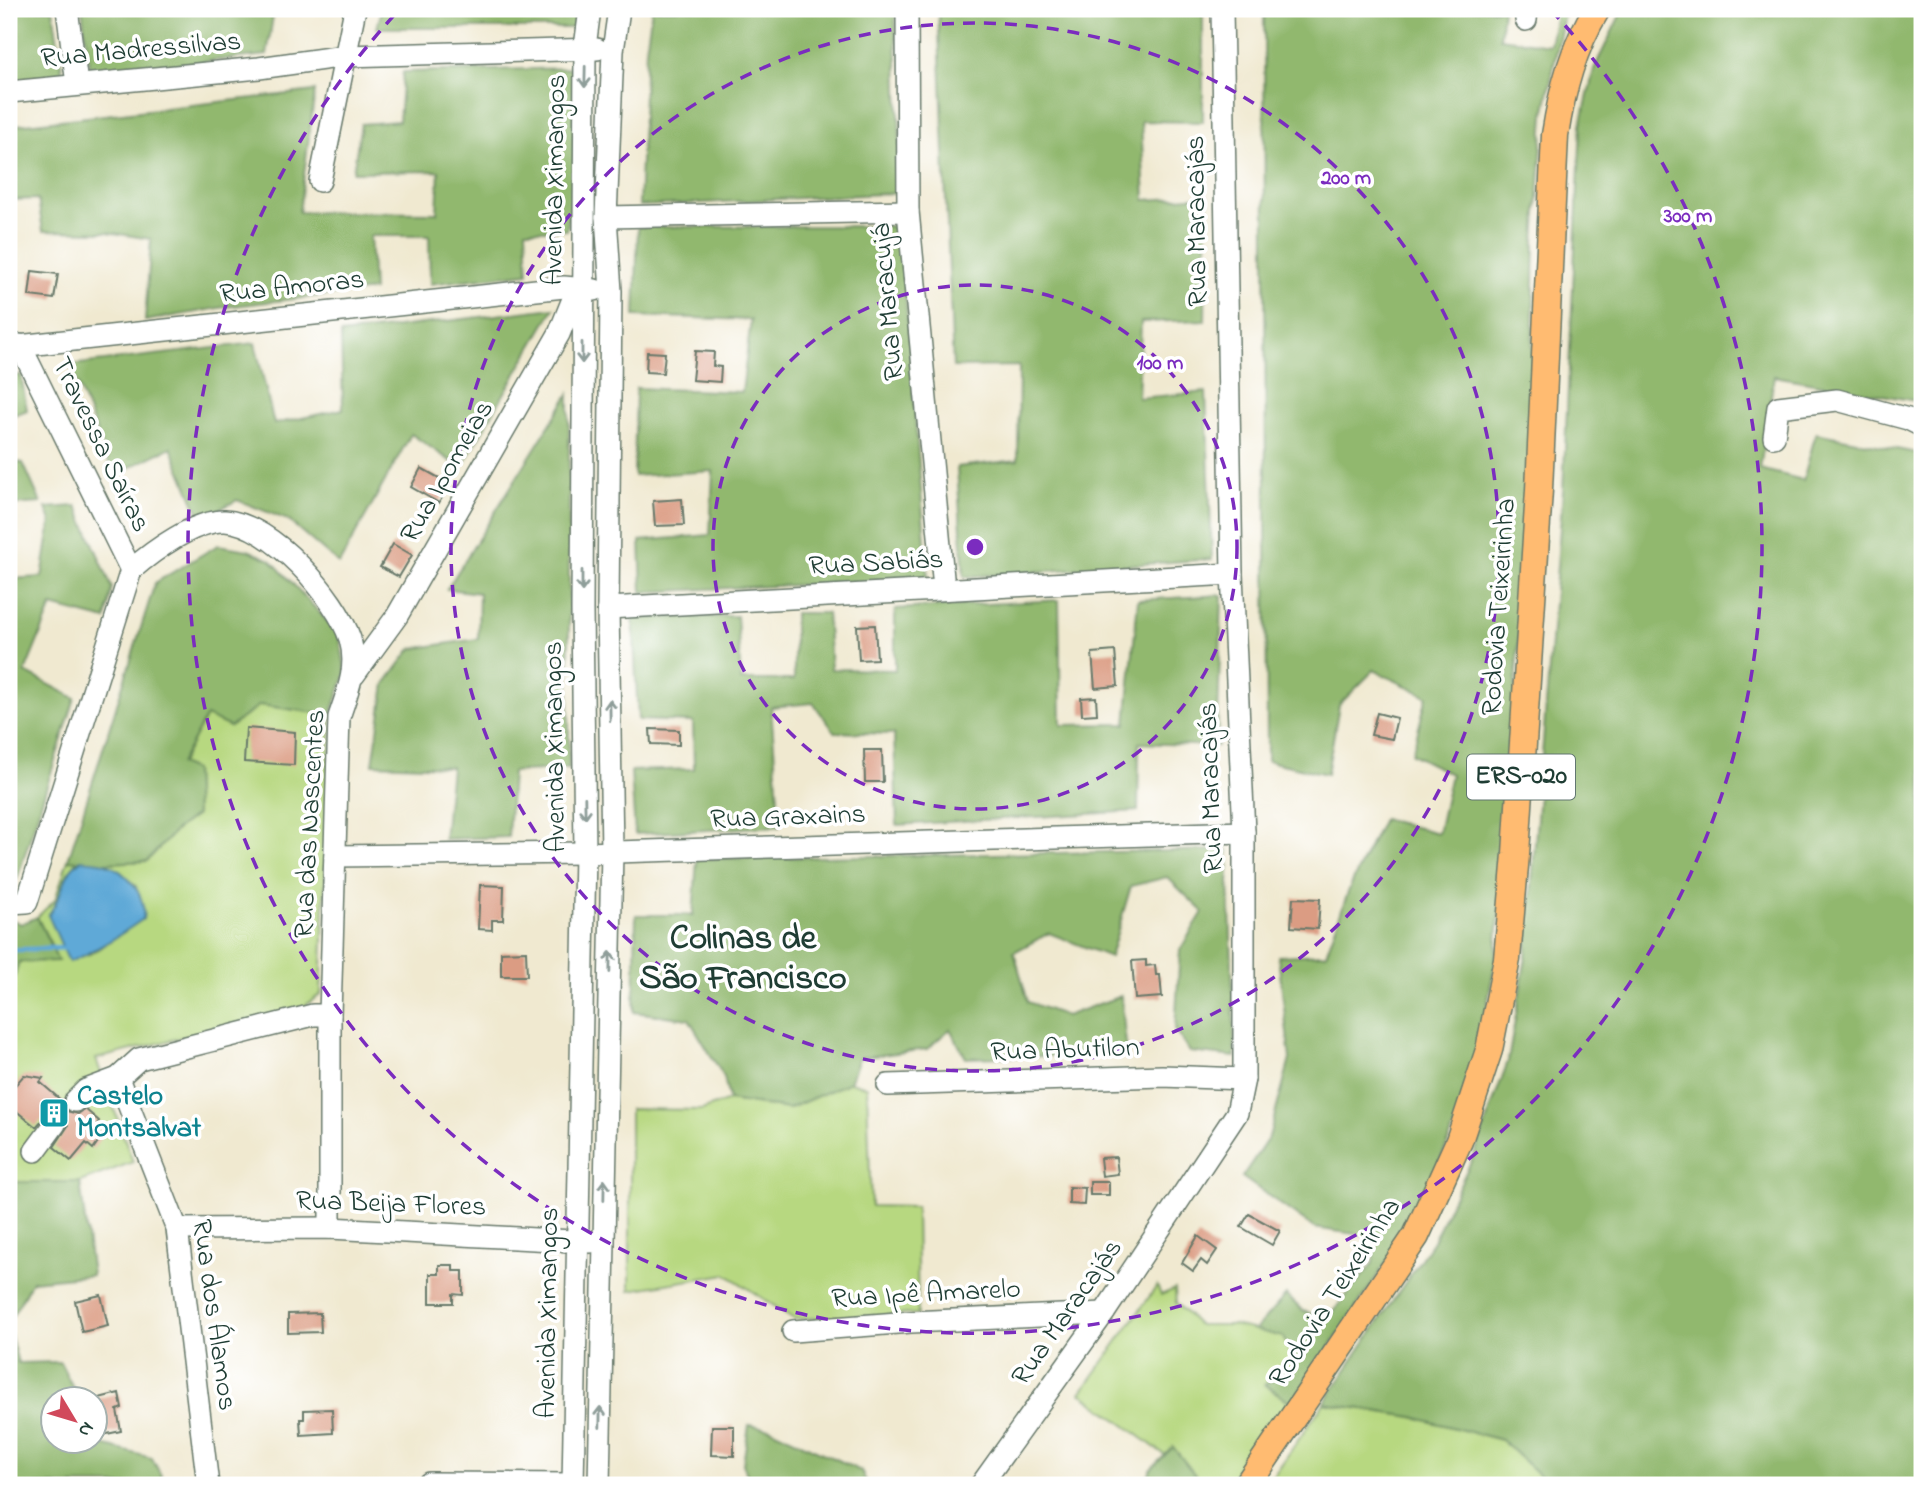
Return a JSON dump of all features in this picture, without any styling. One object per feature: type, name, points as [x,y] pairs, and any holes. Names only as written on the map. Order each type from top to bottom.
[{"type":"main road","name":"Rodovia Teixeirinha","points":[[1247,1485],[1416,1236],[1459,1141],[1489,1050],[1507,959],[1516,854],[1538,504],[1555,135],[1562,91],[1574,56],[1597,9]]},
{"type":"street","points":[[67,9],[77,84]]},
{"type":"street","points":[[320,181],[355,9]]},
{"type":"street","name":"Avenida Ximangos","points":[[573,1485],[585,853],[580,289],[585,47],[590,9]]},
{"type":"street","name":"Avenida Ximangos","points":[[599,1485],[612,851],[608,608],[611,290],[606,217],[613,51],[619,9]]},
{"type":"street","name":"Rua Maracujá","points":[[907,9],[908,211],[944,589]]},
{"type":"street","name":"Rua Maracajás","points":[[981,1485],[1104,1313],[1237,1113],[1244,1079],[1244,832],[1231,574],[1222,9]]},
{"type":"street","name":"Rua Madressilvas","points":[[9,92],[259,68],[345,56],[585,47],[613,51]]},
{"type":"street","points":[[606,217],[908,211]]},
{"type":"street","name":"Rua Amoras","points":[[14,346],[564,287],[611,290]]},
{"type":"street","name":"Rua Ipomeias","points":[[354,675],[404,604],[559,334],[580,289]]},
{"type":"street","name":"Travessa Saíras","points":[[14,346],[131,570]]},
{"type":"street","points":[[1774,437],[1778,407],[1837,400],[1908,419],[1922,426]]},
{"type":"street","name":"Rua das Nascentes","points":[[131,570],[151,553],[207,524],[225,521],[246,525],[290,557],[336,607],[350,640],[354,675],[339,717],[330,1015],[330,1228]]},
{"type":"street","points":[[18,902],[131,570]]},
{"type":"street","name":"Rua Sabiás","points":[[608,608],[1231,574]]},
{"type":"street","name":"Rua Graxains","points":[[335,856],[585,853],[1244,832]]},
{"type":"street","points":[[75,1101],[86,1090],[118,1078],[139,1059],[313,1015],[330,1015]]},
{"type":"street","name":"Rua Abutilon","points":[[888,1084],[1162,1076],[1244,1079]]},
{"type":"street","name":"Rua dos Álamos","points":[[118,1078],[177,1229],[208,1485]]},
{"type":"street","points":[[35,1151],[55,1124]]},
{"type":"street","name":"Rua Beija Flores","points":[[177,1229],[330,1228],[603,1243]]},
{"type":"street","name":"Rua Ipê Amarelo","points":[[793,1331],[911,1322],[1104,1313]]},
{"type":"street","points":[[429,1483],[573,1485]]},
{"type":"green space","points":[[9,9],[53,9],[63,77],[9,83]]},
{"type":"green space","points":[[82,9],[274,9],[267,55],[90,73]]},
{"type":"green space","points":[[382,9],[576,9],[573,28],[377,28]]},
{"type":"green space","points":[[652,9],[895,9],[902,193],[639,206],[646,49]]},
{"type":"green space","points":[[938,9],[1203,9],[1203,122],[1141,121],[1145,200],[1207,196],[1205,320],[1141,322],[1138,398],[1206,392],[1212,559],[964,577],[957,467],[1018,460],[1019,366],[953,367]]},
{"type":"green space","points":[[1264,9],[1503,9],[1500,38],[1550,45],[1557,9],[1565,9],[1544,115],[1535,241],[1529,488],[1496,957],[1478,1054],[1449,1141],[1406,1233],[1292,1403],[1265,1384],[1297,1367],[1283,1337],[1255,1330],[1286,1295],[1303,1311],[1328,1318],[1373,1263],[1375,1237],[1314,1228],[1242,1177],[1269,1137],[1290,1059],[1278,956],[1326,954],[1350,887],[1383,819],[1438,833],[1451,774],[1412,754],[1427,696],[1374,670],[1339,705],[1327,774],[1267,761]]},
{"type":"green space","points":[[1623,9],[1922,9],[1922,402],[1774,376],[1760,469],[1803,480],[1816,433],[1922,454],[1922,1485],[1550,1485],[1501,1440],[1413,1417],[1324,1403],[1433,1241],[1475,1153],[1508,1061],[1526,957],[1563,490],[1581,125],[1594,69]]},
{"type":"green space","points":[[574,68],[575,180],[567,230],[526,230],[528,273],[430,284],[429,236],[370,236],[373,290],[225,307],[145,321],[151,239],[107,232],[43,231],[38,199],[9,200],[9,126],[315,91],[299,212],[437,213],[439,171],[353,172],[361,124],[399,121],[403,72]]},
{"type":"green space","points":[[900,226],[928,579],[642,592],[640,541],[710,535],[713,471],[634,476],[636,388],[742,392],[751,320],[635,316],[638,227]]},
{"type":"green space","points":[[554,308],[461,468],[411,434],[339,564],[288,520],[237,500],[201,519],[171,447],[114,475],[70,365],[255,343],[274,424],[343,409],[341,334]]},
{"type":"green space","points":[[9,375],[21,375],[27,410],[9,417]]},
{"type":"green space","points":[[569,394],[569,768],[512,772],[508,837],[444,839],[451,767],[373,764],[385,684],[411,649],[478,639],[479,593],[447,589]]},
{"type":"green space","points":[[9,461],[23,463],[41,503],[9,505]]},
{"type":"green space","points":[[77,506],[112,587],[106,620],[52,606],[25,672],[75,698],[17,879],[9,876],[9,579],[42,577],[51,521],[46,508]]},
{"type":"green space","points":[[218,545],[248,550],[271,560],[339,634],[346,673],[331,715],[260,705],[230,727],[206,716],[180,764],[194,770],[196,815],[176,830],[147,861],[105,863],[68,860],[155,583]]},
{"type":"green space","points":[[1222,595],[1217,746],[1139,743],[1138,811],[897,825],[894,734],[835,732],[813,703],[771,707],[780,826],[635,834],[631,771],[694,769],[693,722],[638,720],[633,618],[737,616],[741,680],[794,680],[794,613],[827,613],[831,669],[895,670],[895,609],[1059,600],[1061,725],[1126,724],[1138,600]]},
{"type":"green space","points":[[260,705],[331,715],[321,994],[303,1007],[96,1059],[133,1162],[80,1182],[9,1182],[9,994],[18,962],[54,950],[37,917],[55,900],[68,860],[81,860],[64,880],[60,893],[59,922],[69,961],[92,953],[143,919],[136,886],[105,863],[147,861],[176,830],[196,815],[194,770],[180,765],[206,715],[230,727]]},
{"type":"green space","points":[[1228,850],[1235,1057],[1190,1052],[1175,1030],[1180,950],[1203,912],[1167,877],[1131,886],[1110,957],[1049,933],[1014,952],[1028,1002],[1066,1016],[1121,996],[1127,1054],[966,1058],[950,1029],[927,1049],[859,1058],[850,1082],[788,1109],[729,1100],[724,1077],[689,1019],[634,1012],[636,915],[693,915],[697,859]]},
{"type":"green space","points":[[37,917],[58,961],[19,962],[9,994],[9,918],[21,924]]},
{"type":"green space","points":[[850,1082],[867,1087],[871,1206],[916,1207],[918,1314],[794,1319],[726,1274],[630,1290],[630,1109],[702,1110],[729,1100],[788,1109]]},
{"type":"green space","points":[[9,1182],[80,1182],[92,1275],[32,1281],[9,1322]]},
{"type":"green space","points":[[1157,1286],[1161,1295],[1175,1289],[1176,1303],[1198,1325],[1233,1325],[1283,1336],[1297,1367],[1265,1385],[1292,1403],[1235,1485],[1194,1485],[1195,1475],[1173,1447],[1165,1455],[1081,1393]]},
{"type":"green space","points":[[9,1330],[18,1363],[60,1362],[72,1386],[38,1386],[38,1456],[108,1456],[108,1446],[152,1458],[166,1485],[9,1485]]},
{"type":"green space","points":[[1324,1403],[1413,1417],[1501,1440],[1550,1485],[1267,1485]]},
{"type":"green space","points":[[749,1425],[771,1429],[861,1471],[868,1485],[751,1485],[743,1464]]},
{"type":"green space","points":[[1173,1447],[1195,1475],[1194,1485],[1148,1485],[1150,1470]]},
{"type":"water","points":[[81,860],[104,863],[128,878],[142,901],[143,919],[107,943],[69,962],[48,915],[70,871]]},
{"type":"building","points":[[32,271],[58,274],[54,299],[29,296]]},
{"type":"building","points":[[695,351],[714,352],[713,366],[721,367],[720,382],[692,380]]},
{"type":"building","points":[[647,352],[665,353],[663,373],[646,372]]},
{"type":"building","points":[[421,468],[450,484],[439,503],[411,487]]},
{"type":"building","points":[[682,499],[684,525],[655,526],[653,501]]},
{"type":"building","points":[[393,544],[412,555],[399,577],[380,567]]},
{"type":"building","points":[[875,625],[877,659],[859,660],[857,626]]},
{"type":"building","points":[[1115,651],[1118,686],[1095,688],[1092,653]]},
{"type":"building","points":[[1096,697],[1097,714],[1082,715],[1081,698]]},
{"type":"building","points":[[1377,713],[1397,718],[1392,739],[1371,735]]},
{"type":"building","points":[[246,728],[295,732],[294,765],[244,762]]},
{"type":"building","points":[[650,729],[679,730],[679,745],[651,744]]},
{"type":"building","points":[[864,750],[882,750],[883,782],[865,782]]},
{"type":"building","points":[[480,885],[504,886],[503,920],[492,920],[492,930],[478,929]]},
{"type":"building","points":[[1293,898],[1320,899],[1318,929],[1291,927]]},
{"type":"building","points":[[526,951],[527,976],[501,976],[501,952]]},
{"type":"building","points":[[1146,960],[1146,966],[1155,965],[1156,975],[1160,975],[1162,997],[1135,999],[1132,961]]},
{"type":"building","name":"Castelo Montsalvat","points":[[24,1075],[43,1078],[40,1082],[62,1101],[66,1111],[78,1114],[85,1109],[99,1121],[94,1130],[102,1136],[93,1149],[86,1143],[71,1161],[54,1147],[68,1126],[63,1114],[49,1112],[36,1127],[9,1105],[14,1097],[10,1091]]},
{"type":"building","points":[[1116,1157],[1118,1174],[1102,1176],[1100,1158]]},
{"type":"building","points":[[1090,1182],[1109,1182],[1109,1195],[1090,1195]]},
{"type":"building","points":[[1069,1187],[1085,1188],[1084,1205],[1069,1204]]},
{"type":"building","points":[[1249,1214],[1280,1231],[1272,1245],[1241,1227]]},
{"type":"building","points":[[1198,1236],[1217,1250],[1207,1265],[1201,1260],[1193,1271],[1182,1263]]},
{"type":"building","points":[[439,1265],[453,1265],[453,1271],[463,1271],[463,1295],[453,1294],[453,1303],[430,1303],[430,1274],[439,1274]]},
{"type":"building","points":[[101,1295],[108,1326],[82,1332],[75,1301]]},
{"type":"building","points":[[320,1313],[321,1332],[288,1333],[288,1314]]},
{"type":"building","points":[[119,1393],[122,1408],[117,1410],[121,1431],[108,1434],[108,1396]]},
{"type":"building","points":[[332,1409],[333,1433],[301,1435],[300,1419],[304,1419],[304,1410]]},
{"type":"building","points":[[712,1426],[734,1426],[734,1456],[711,1455]]},
{"type":"waterway","points":[[9,950],[64,948]]},
{"type":"place","name":"Castelo Montsalvat","points":[[54,1113]]},
{"type":"district","name":"Colinas de São Francisco","points":[[743,959]]}]
